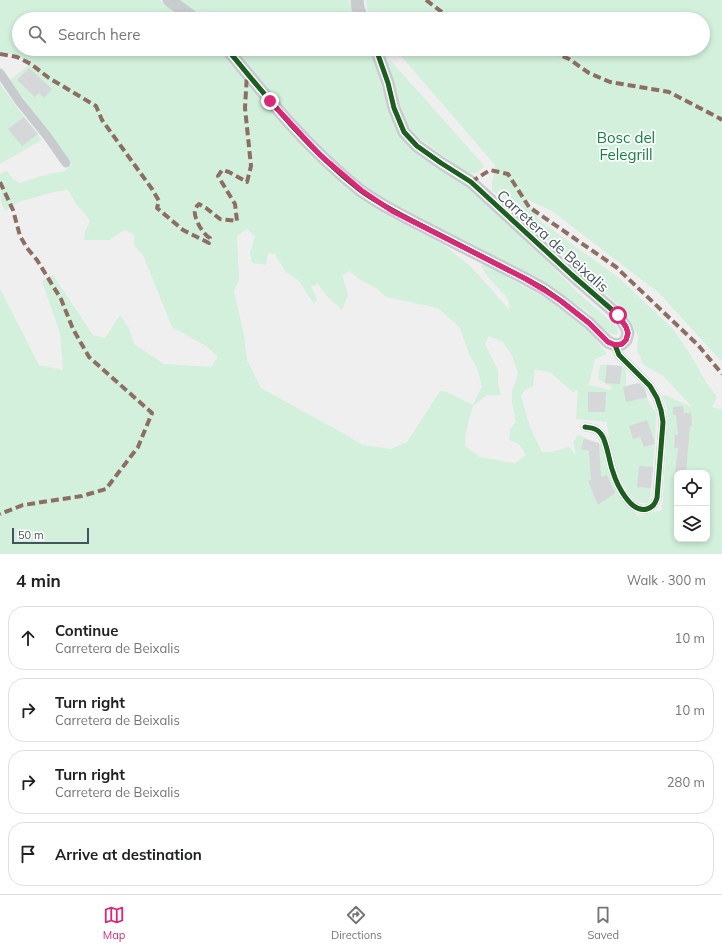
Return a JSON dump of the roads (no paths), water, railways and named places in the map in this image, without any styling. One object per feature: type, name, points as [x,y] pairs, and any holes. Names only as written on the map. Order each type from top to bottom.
[{"type":"main road","points":[[169,0],[186,12]]},
{"type":"main road","points":[[357,0],[359,12]]},
{"type":"main road","points":[[233,56],[291,125],[320,155],[361,190],[392,211],[526,279],[544,290],[589,323],[608,342],[615,345]]},
{"type":"main road","name":"Carretera de Beixalis","points":[[378,56],[388,83],[394,108],[404,132],[416,146],[471,182],[572,275],[618,315],[628,333],[626,340],[622,344],[615,345]]},
{"type":"street","points":[[0,73],[19,101],[66,163]]},
{"type":"street","points":[[585,427],[596,429],[602,435],[613,472],[628,501],[636,509],[644,510],[655,505],[657,498],[662,438],[663,422],[661,410],[657,398],[650,386],[619,355],[615,345]]},
{"type":"park label","name":"Bosc del Felegrill","points":[[626,146]]}]
